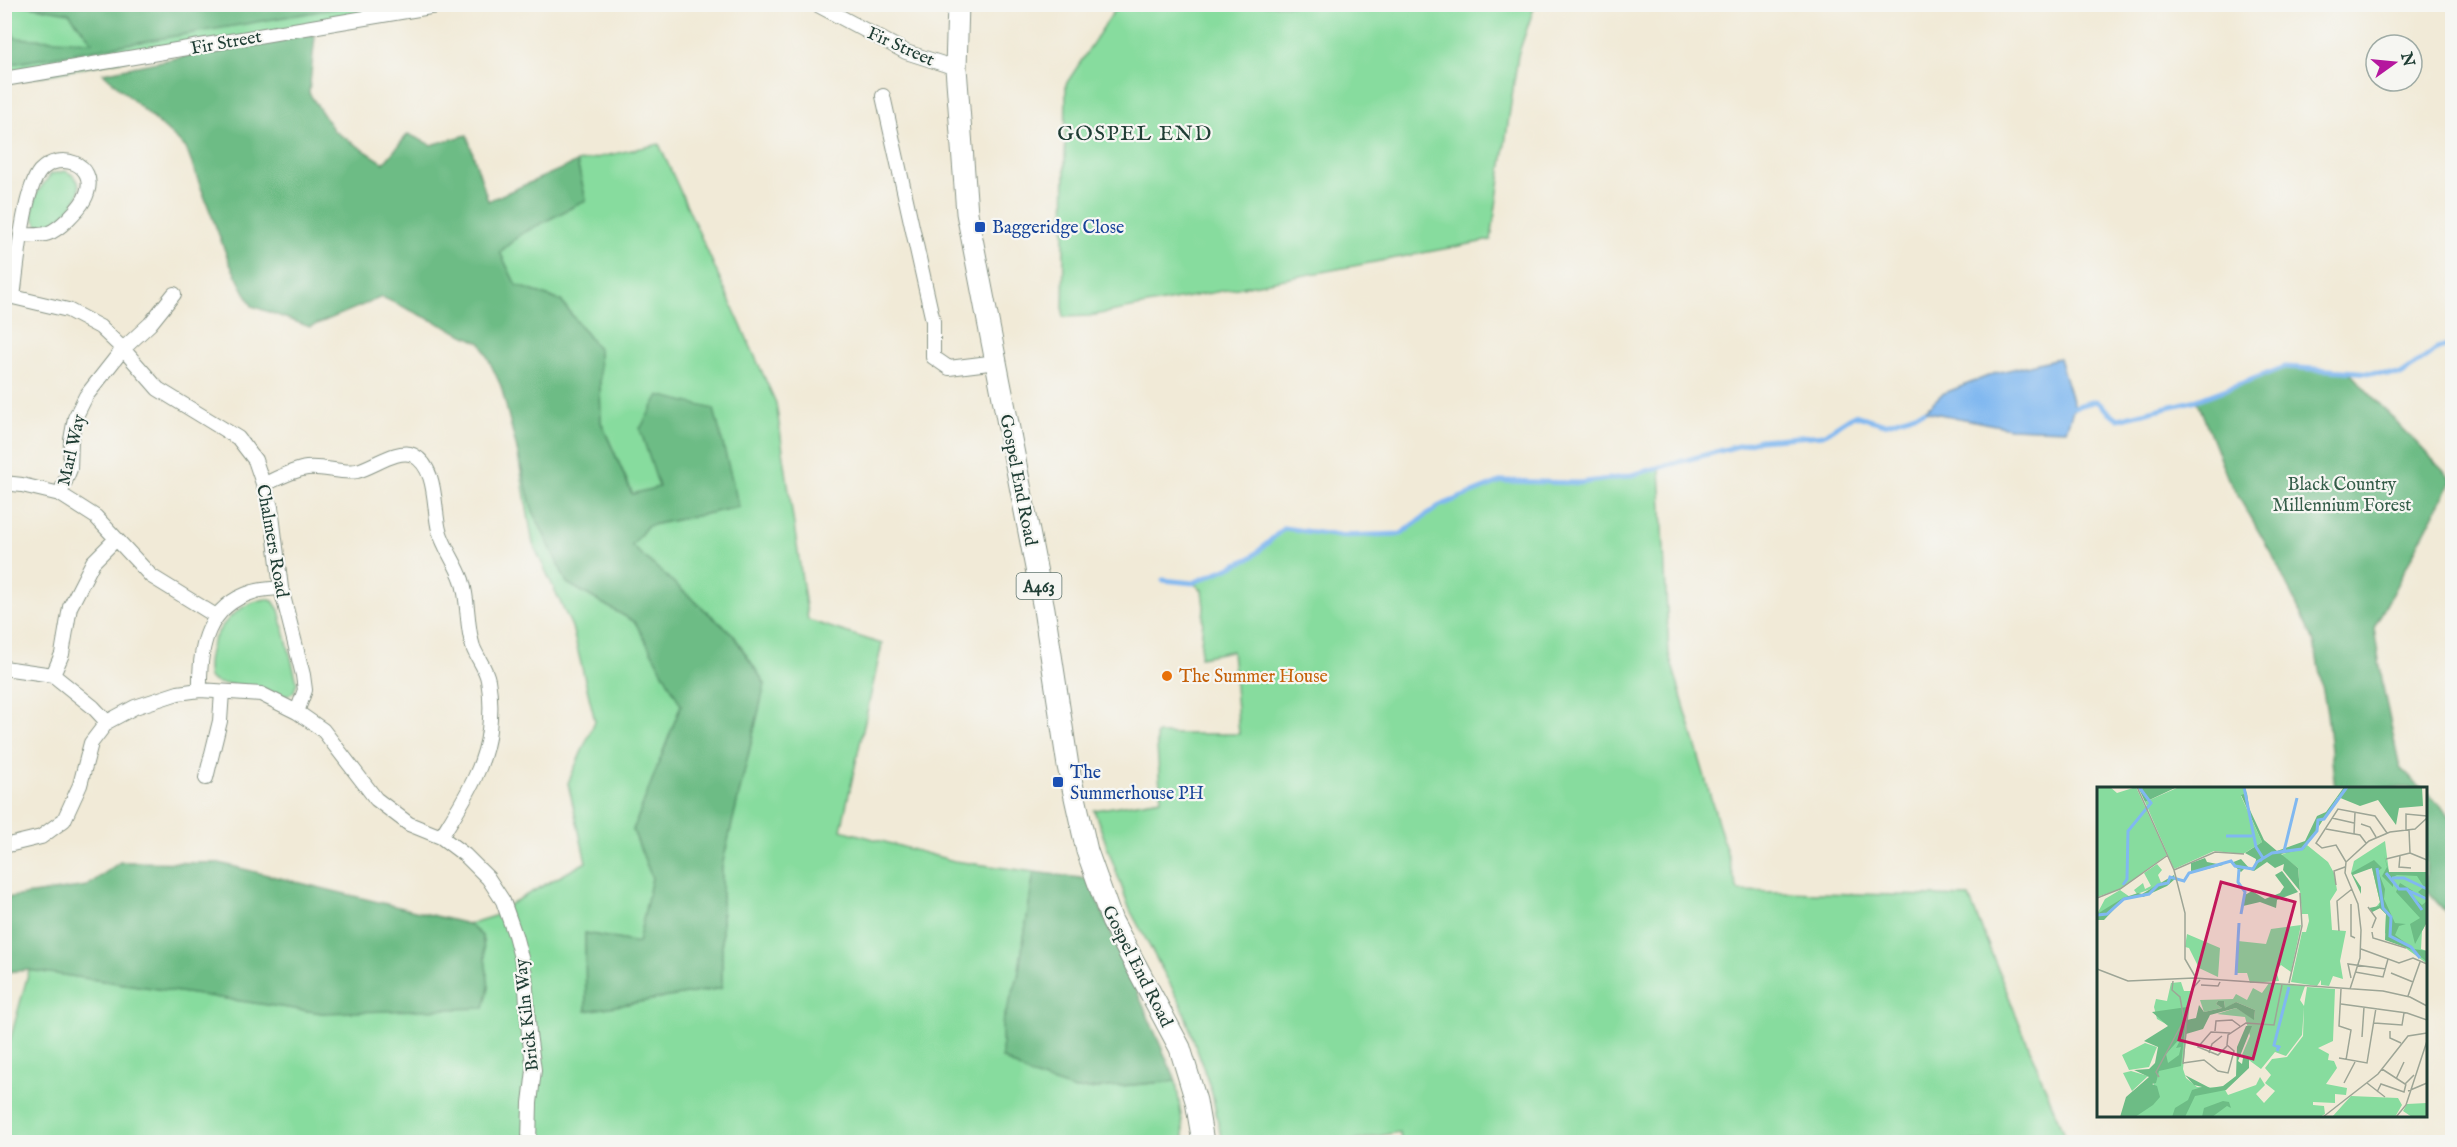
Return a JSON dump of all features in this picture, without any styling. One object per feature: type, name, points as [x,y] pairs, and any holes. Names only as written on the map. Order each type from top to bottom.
[{"type":"main road","name":"Gospel End Road","points":[[958,6],[956,68],[967,213],[1044,609],[1068,766],[1087,851],[1112,921],[1180,1048],[1196,1101],[1203,1143]]},
{"type":"street","name":"Fir Street","points":[[4,79],[448,4]]},
{"type":"street","name":"Fir Street","points":[[816,4],[906,52],[956,68]]},
{"type":"street","points":[[883,96],[933,321],[933,357],[950,368],[997,362]]},
{"type":"street","points":[[9,297],[32,187],[40,172],[51,163],[64,160],[75,162],[83,169],[87,178],[88,193],[79,208],[56,230],[42,236],[23,235]]},
{"type":"street","name":"Marl Way","points":[[60,494],[70,469],[71,440],[75,418],[86,396],[123,349],[150,324],[174,294]]},
{"type":"street","name":"Chalmers Road","points":[[9,297],[68,310],[100,327],[158,389],[238,438],[255,460],[271,507],[281,588],[303,675],[305,690],[297,711]]},
{"type":"street","points":[[265,484],[308,468],[356,471],[397,455],[411,454],[422,461],[430,479],[438,528],[446,550],[461,578],[468,605],[468,630],[488,676],[491,697],[489,732],[482,761],[471,786],[441,837]]},
{"type":"street","points":[[4,483],[60,494],[96,517],[152,576],[216,616]]},
{"type":"street","points":[[53,675],[62,654],[70,607],[93,562],[116,539]]},
{"type":"street","points":[[200,690],[199,663],[205,638],[216,616],[232,603],[253,592],[281,588]]},
{"type":"street","points":[[4,668],[53,675],[93,707],[107,722]]},
{"type":"street","name":"Brick Kiln Way","points":[[4,846],[41,837],[64,820],[80,785],[92,743],[107,722],[135,707],[178,693],[200,690],[261,694],[297,711],[323,730],[376,799],[409,824],[441,837],[465,855],[488,878],[503,902],[525,973],[534,1070],[529,1143]]},
{"type":"street","points":[[206,778],[220,721],[222,692]]},
{"type":"green space","points":[[5,5],[409,5],[5,83]]},
{"type":"green space","points":[[23,5],[356,5],[5,65],[5,17],[15,38],[92,42],[69,13]]},
{"type":"green space","points":[[1122,5],[1535,5],[1518,55],[1491,240],[1089,316],[1063,317],[1066,84],[1114,11]]},
{"type":"green space","points":[[305,32],[315,36],[309,93],[334,131],[384,163],[408,134],[431,145],[467,135],[488,201],[577,162],[586,200],[521,234],[500,252],[516,285],[561,301],[599,350],[601,422],[632,494],[659,487],[640,429],[659,395],[714,409],[739,507],[647,526],[632,546],[733,635],[765,684],[722,866],[722,988],[586,1011],[585,933],[638,943],[652,878],[633,830],[681,705],[635,622],[567,583],[532,509],[501,386],[481,343],[382,297],[310,327],[252,306],[230,264],[186,148],[103,73]]},
{"type":"green space","points":[[659,144],[776,403],[808,620],[882,644],[841,830],[954,861],[1034,872],[1018,977],[1002,1024],[1075,1090],[1176,1081],[1185,1142],[5,1142],[5,1059],[29,970],[322,1013],[489,988],[482,936],[468,924],[494,916],[512,903],[586,862],[568,783],[595,721],[572,627],[533,544],[517,449],[532,509],[567,583],[635,622],[681,705],[633,830],[652,878],[638,943],[585,933],[586,1010],[722,988],[722,866],[765,684],[733,634],[631,546],[647,526],[739,507],[640,429],[660,487],[633,494],[601,422],[599,350],[561,301],[516,285],[500,252],[521,234],[586,200],[577,162]]},
{"type":"green space","points":[[65,171],[75,178],[79,186],[74,204],[57,220],[39,228],[32,214],[36,194],[51,174]]},
{"type":"green space","name":"Black Country Millennium Forest","points":[[2285,367],[2347,370],[2452,480],[2374,628],[2384,692],[2400,768],[2420,787],[2335,787],[2327,713],[2314,642],[2273,556],[2228,479],[2197,400]]},
{"type":"green space","points":[[1660,467],[1669,654],[1738,891],[1969,897],[2067,1142],[1402,1142],[1399,1132],[1349,1142],[1222,1142],[1212,1093],[1182,1006],[1130,910],[1094,810],[1161,799],[1156,734],[1239,734],[1232,651],[1200,657],[1204,607],[1202,590],[1193,583],[1251,558],[1284,528],[1339,536],[1400,534],[1439,506],[1502,481],[1579,483],[1624,477]]},
{"type":"green space","points":[[266,599],[273,601],[279,610],[297,682],[294,692],[287,696],[246,686],[217,683],[209,678],[210,652],[221,627],[241,609],[253,602]]},
{"type":"green space","points":[[2427,793],[2452,818],[2452,919],[2427,891]]},
{"type":"green space","points":[[120,862],[219,863],[468,924],[482,936],[489,988],[484,1008],[322,1013],[29,970],[5,972],[5,898],[87,886]]},
{"type":"green space","points":[[1034,872],[1088,879],[1176,1081],[1075,1090],[1030,1075],[1002,1058],[1002,1024],[1018,977]]},
{"type":"water","points":[[2059,358],[2074,407],[2066,430],[2010,428],[1924,411],[1942,394],[1996,373]]},
{"type":"waterway","points":[[2074,407],[2096,401],[2118,419],[2197,400],[2285,367],[2401,375],[2437,349],[2452,345]]},
{"type":"waterway","points":[[1163,580],[1193,583],[1251,558],[1284,528],[1339,536],[1401,534],[1439,506],[1502,481],[1579,483],[1624,477],[1760,440],[1823,435],[1854,415],[1885,424],[1924,411]]},
{"type":"place","name":"Baggeridge Close","points":[[980,227]]},
{"type":"place","name":"The Summer House","points":[[1167,676]]},
{"type":"place","name":"The Summerhouse PH","points":[[1058,782]]},
{"type":"district","name":"GOSPEL END","points":[[1135,133]]}]
